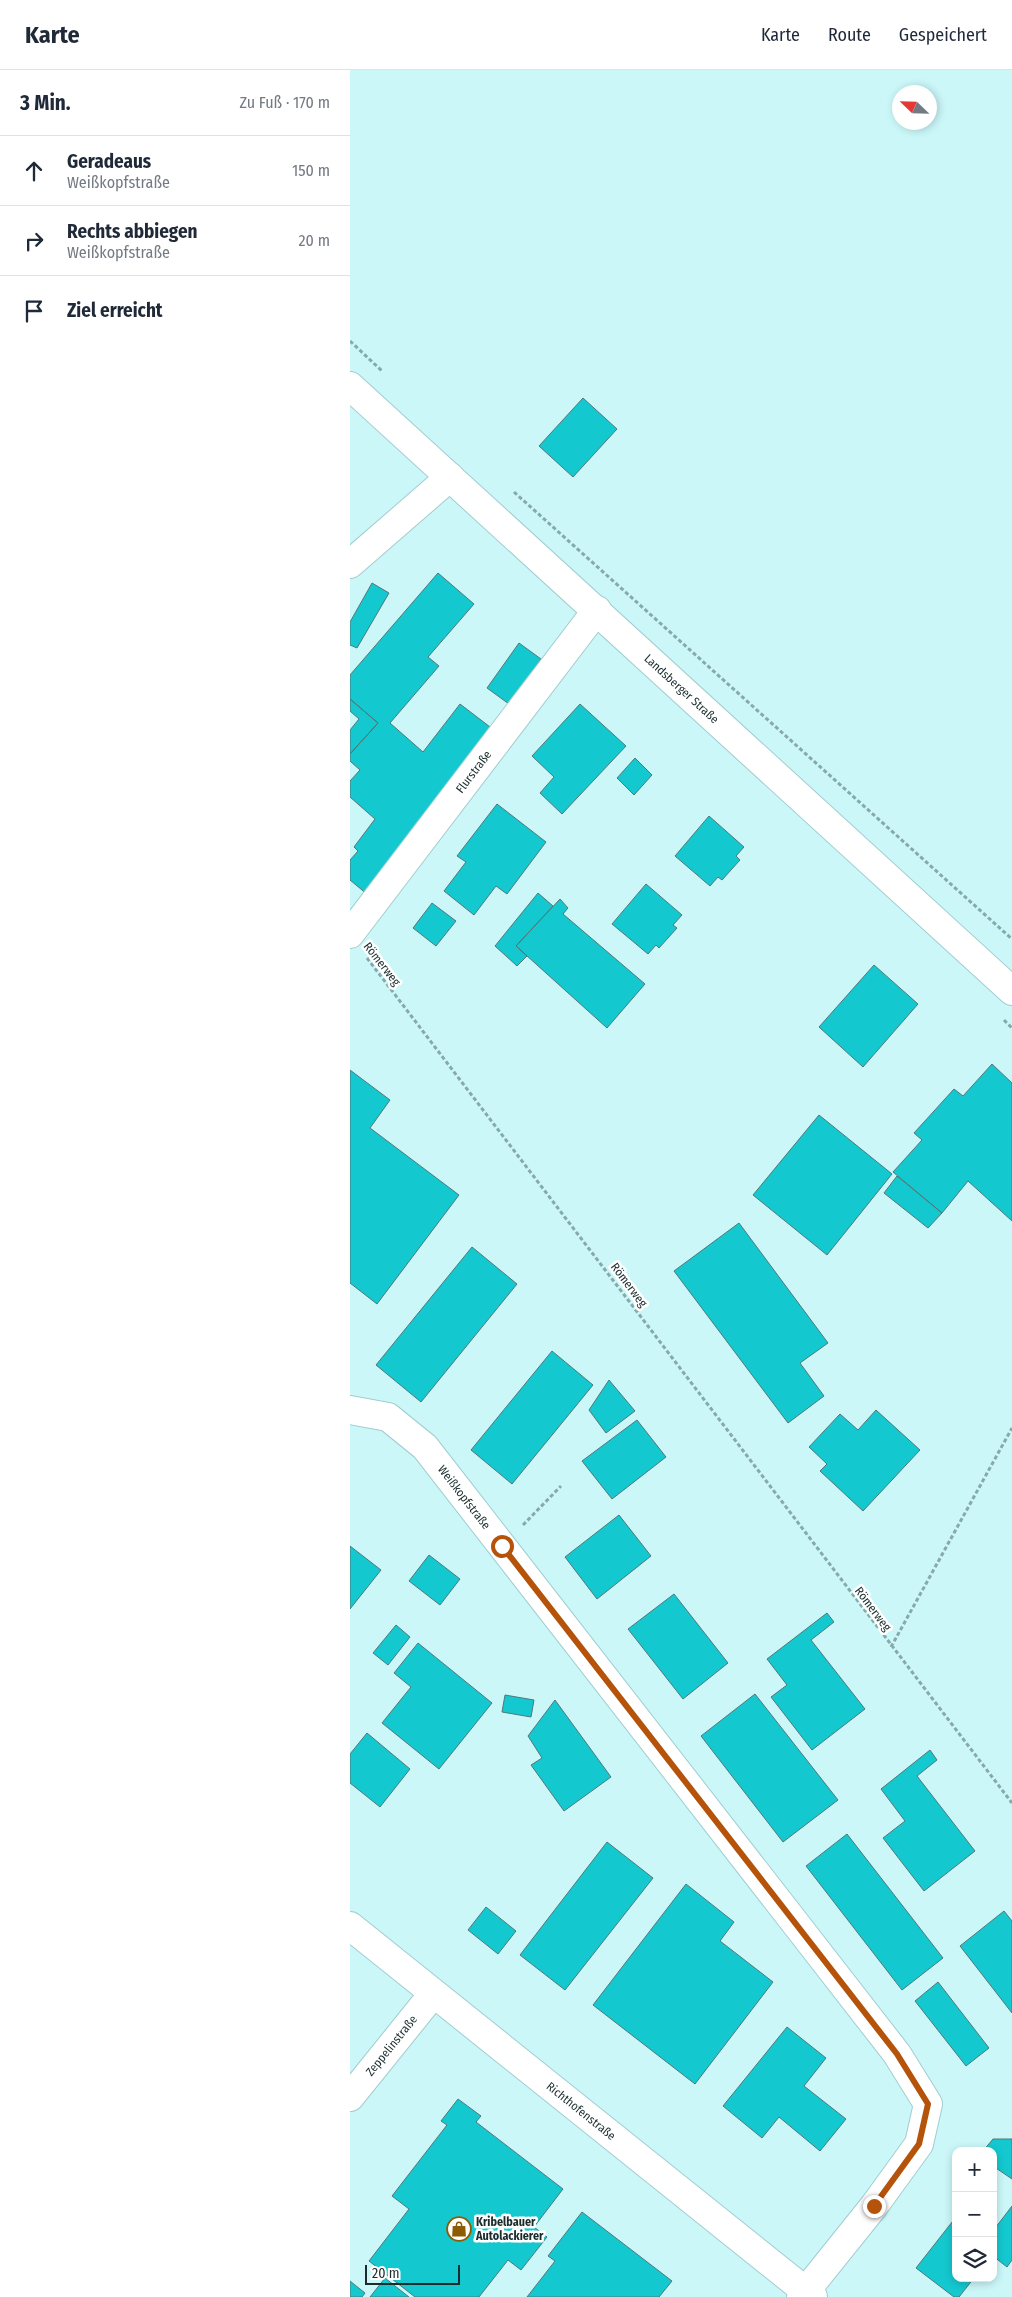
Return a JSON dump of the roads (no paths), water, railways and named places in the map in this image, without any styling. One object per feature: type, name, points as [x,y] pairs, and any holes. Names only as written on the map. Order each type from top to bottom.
[{"type":"street","name":"Landsberger Straße","points":[[350,386],[1012,991]]},
{"type":"street","points":[[350,564],[450,477]]},
{"type":"street","name":"Flurstraße","points":[[356,943],[597,610]]},
{"type":"street","name":"Weißkopfstraße","points":[[350,1410],[388,1417],[425,1447],[897,2054],[928,2104],[919,2144],[807,2295]]},
{"type":"street","name":"Richthofenstraße","points":[[350,1926],[807,2295]]},
{"type":"street","name":"Zeppelinstraße","points":[[350,2097],[433,1994]]},
{"type":"place","name":"Kribelbauer Autolackierer","points":[[459,2229]]}]
